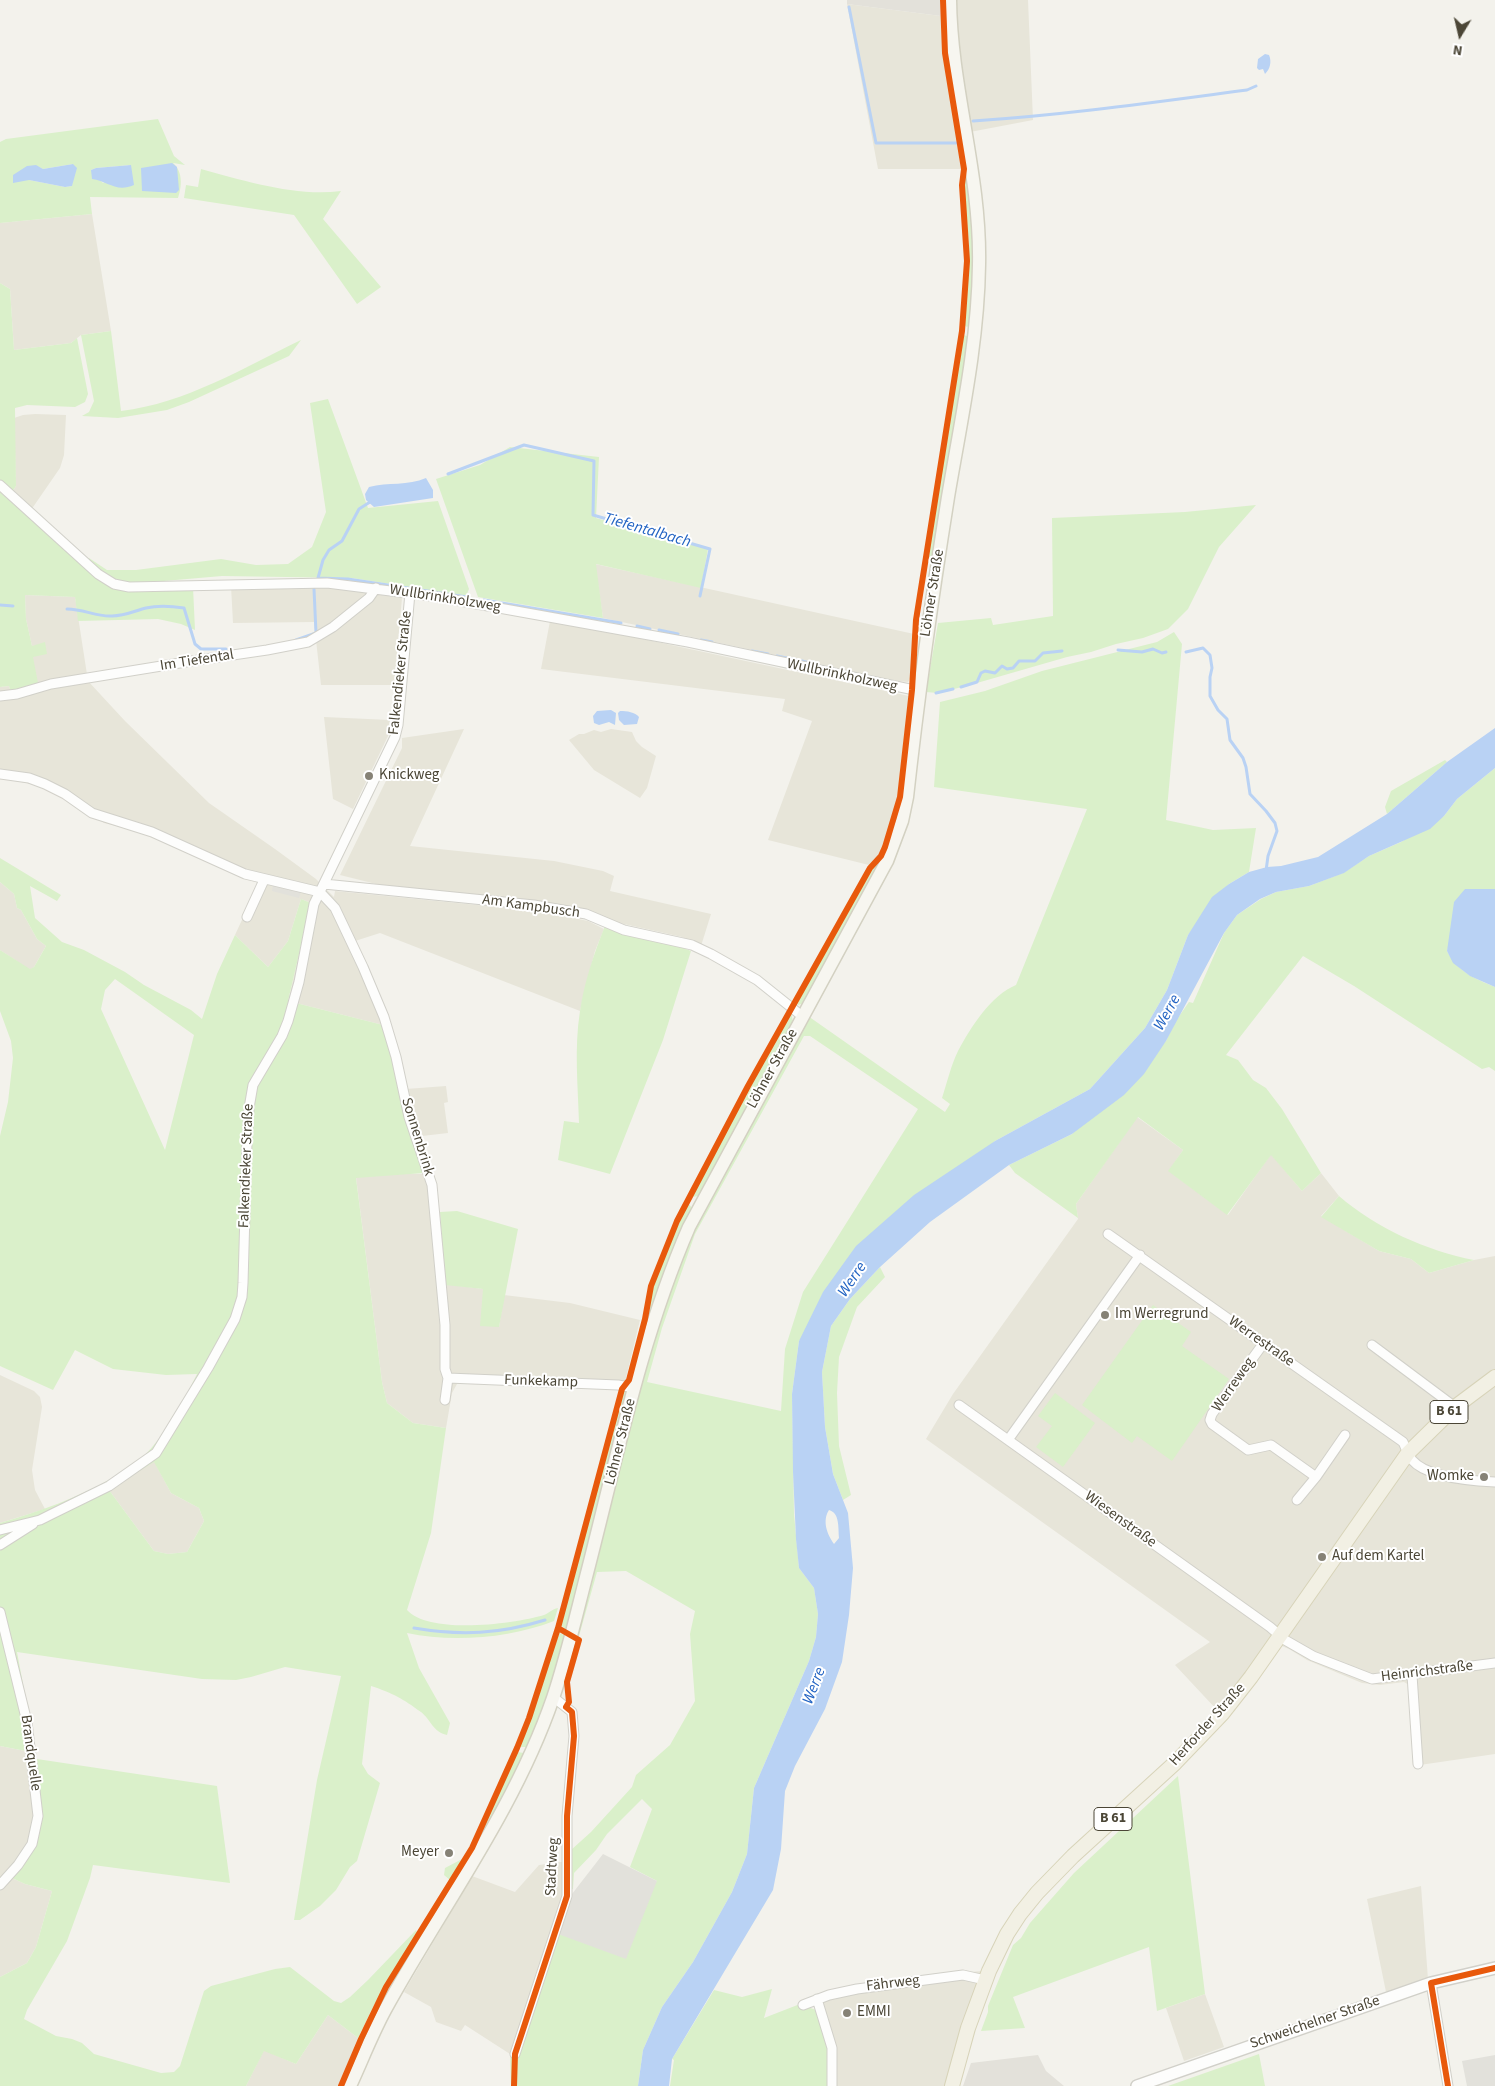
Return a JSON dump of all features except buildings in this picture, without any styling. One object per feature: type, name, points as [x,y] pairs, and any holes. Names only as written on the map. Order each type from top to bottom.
[{"type":"main road","name":"Löhner Straße","points":[[350,2086],[384,2012],[482,1850],[506,1806],[531,1752],[553,1697],[572,1635],[635,1388],[660,1300],[688,1227],[887,861],[898,835],[907,797],[919,692],[939,553],[970,362],[979,275],[976,203],[954,59],[950,0]]},
{"type":"main road","name":"Herforder Straße","points":[[952,2086],[968,2028],[986,1980],[1007,1934],[1037,1892],[1198,1740],[1251,1677],[1408,1453],[1455,1407],[1495,1377]]},
{"type":"street","name":"Wullbrinkholzweg","points":[[0,485],[98,574],[114,584],[129,587],[146,587],[210,584],[327,583],[376,588],[547,615],[678,640],[919,692]]},
{"type":"street","name":"Im Tiefental","points":[[0,696],[17,694],[51,684],[308,642],[334,627],[369,598],[376,588]]},
{"type":"street","name":"Falkendieker Straße","points":[[0,1530],[40,1520],[109,1486],[156,1453],[208,1368],[235,1319],[242,1296],[243,1283],[250,1096],[253,1085],[282,1036],[288,1021],[304,958],[314,904],[395,737],[398,725],[410,593]]},
{"type":"street","points":[[0,774],[29,778],[45,784],[65,794],[92,813],[152,832],[229,868],[264,880],[322,888]]},
{"type":"street","points":[[247,917],[264,880]]},
{"type":"street","name":"Am Kampbusch","points":[[322,888],[534,905],[586,914],[624,930],[692,945],[757,980],[802,1016]]},
{"type":"street","name":"Sonnenbrink","points":[[322,888],[335,908],[364,967],[384,1017],[396,1057],[409,1117],[432,1185],[444,1325],[445,1370],[448,1378],[445,1400]]},
{"type":"street","name":"Werrestraße","points":[[1108,1234],[1403,1442],[1408,1453]]},
{"type":"street","points":[[1008,1440],[1140,1255]]},
{"type":"street","name":"Werreweg","points":[[1263,1344],[1212,1414],[1210,1420],[1212,1424],[1248,1450],[1271,1445],[1316,1477]]},
{"type":"street","points":[[1372,1345],[1455,1407]]},
{"type":"street","name":"Funkekamp","points":[[448,1378],[618,1385],[635,1388]]},
{"type":"street","name":"Wiesenstraße","points":[[959,1405],[1280,1636]]},
{"type":"street","points":[[1297,1500],[1316,1477],[1345,1435]]},
{"type":"street","points":[[1408,1453],[1419,1466],[1435,1473],[1495,1482]]},
{"type":"street","points":[[0,1545],[40,1520]]},
{"type":"street","name":"Brandquelle","points":[[0,1612],[27,1722],[38,1816],[32,1844],[0,1885]]},
{"type":"street","name":"Heinrichstraße","points":[[1280,1636],[1313,1656],[1372,1679],[1495,1663]]},
{"type":"street","points":[[1412,1675],[1418,1764]]},
{"type":"street","name":"Stadtweg","points":[[515,2054],[567,1896],[568,1816],[574,1736],[572,1712],[553,1697]]},
{"type":"street","name":"Schweichelner Straße","points":[[1137,2086],[1431,1983],[1495,1968]]},
{"type":"street","name":"Fährweg","points":[[803,2005],[817,1999],[857,1989],[963,1975],[986,1980]]},
{"type":"street","points":[[1431,1983],[1448,2086]]},
{"type":"street","points":[[817,1999],[832,2048],[832,2086]]},
{"type":"shaded area","points":[[847,0],[940,0],[941,16],[847,4]]},
{"type":"shaded area","points":[[956,0],[1028,0],[1033,120],[970,132],[959,64]]},
{"type":"shaded area","points":[[847,4],[941,16],[942,38],[961,169],[878,169]]},
{"type":"shaded area","points":[[92,214],[111,331],[81,335],[71,343],[14,350],[10,289],[0,283],[0,223]]},
{"type":"shaded area","points":[[35,414],[66,415],[64,455],[60,468],[31,510],[12,492],[16,486],[14,418]]},
{"type":"shaded area","points":[[595,564],[914,634],[910,679],[908,682],[898,681],[603,618]]},
{"type":"shaded area","points":[[231,586],[326,587],[402,598],[394,685],[321,685],[314,622],[233,623]]},
{"type":"shaded area","points":[[25,595],[75,597],[88,681],[125,721],[209,803],[316,879],[334,897],[335,891],[549,913],[588,921],[604,929],[595,951],[580,1011],[380,933],[355,941],[383,1025],[288,1001],[311,903],[301,899],[288,941],[268,967],[235,935],[259,883],[238,876],[185,849],[150,834],[104,823],[64,797],[43,787],[0,777],[0,687],[9,686],[11,692],[40,645],[32,646],[26,619]]},
{"type":"shaded area","points":[[550,621],[620,634],[909,696],[897,801],[892,821],[879,855],[869,865],[768,840],[812,721],[782,711],[785,699],[541,669]]},
{"type":"shaded area","points":[[324,717],[390,720],[388,736],[353,809],[333,799]]},
{"type":"shaded area","points":[[464,729],[410,846],[554,861],[603,871],[614,876],[610,891],[711,914],[701,946],[682,937],[606,920],[388,887],[340,875],[402,748],[402,738]]},
{"type":"shaded area","points":[[611,729],[632,732],[636,741],[642,747],[656,756],[647,788],[640,798],[594,770],[569,740],[579,734],[594,730],[601,732]]},
{"type":"shaded area","points":[[0,882],[14,894],[17,908],[21,910],[37,939],[46,946],[34,967],[30,970],[0,950]]},
{"type":"shaded area","points":[[273,885],[301,891],[299,898],[272,891]]},
{"type":"shaded area","points":[[446,1086],[448,1102],[444,1103],[448,1133],[422,1136],[410,1108],[406,1089]]},
{"type":"shaded area","points":[[1137,1117],[1183,1150],[1169,1171],[1228,1215],[1271,1154],[1302,1191],[1321,1173],[1339,1196],[1321,1216],[1379,1251],[1411,1259],[1429,1273],[1495,1256],[1495,1754],[1413,1766],[1409,1685],[1404,1682],[1380,1685],[1362,1683],[1307,1660],[1289,1649],[1270,1641],[1217,1710],[1175,1665],[1210,1642],[926,1439],[953,1394],[1078,1219],[1076,1204]]},
{"type":"shaded area","points":[[434,1174],[445,1284],[483,1289],[499,1327],[504,1295],[570,1303],[640,1320],[625,1382],[524,1377],[457,1384],[452,1393],[446,1428],[413,1423],[387,1403],[382,1382],[356,1177]]},
{"type":"shaded area","points":[[0,1375],[34,1391],[40,1397],[42,1407],[32,1470],[35,1490],[45,1509],[0,1523]]},
{"type":"shaded area","points":[[154,1461],[171,1493],[199,1508],[204,1521],[187,1552],[168,1554],[154,1551],[109,1490]]},
{"type":"shaded area","points":[[0,1746],[36,1753],[38,1774],[41,1814],[35,1844],[23,1866],[12,1878],[25,1884],[52,1891],[36,1947],[27,1963],[0,1977]]},
{"type":"shaded area","points":[[603,1854],[657,1881],[626,1959],[558,1934],[572,1894]]},
{"type":"shaded area","points":[[563,1862],[564,1894],[561,1908],[510,2054],[465,2025],[461,2031],[436,2022],[431,2007],[404,1992],[472,1876],[515,1892],[539,1865]]},
{"type":"shaded area","points":[[1421,1886],[1428,1979],[1386,1992],[1367,1899]]},
{"type":"shaded area","points":[[982,1971],[947,2086],[828,2086],[828,2049],[815,1997],[957,1973]]},
{"type":"shaded area","points":[[1205,1994],[1224,2047],[1184,2061],[1166,2008]]},
{"type":"shaded area","points":[[328,2015],[358,2038],[339,2084],[345,2086],[246,2086],[264,2050],[296,2064]]},
{"type":"shaded area","points":[[1038,2055],[1046,2071],[1064,2086],[963,2086],[971,2063]]},
{"type":"shaded area","points":[[1495,2055],[1495,2086],[1467,2086],[1462,2061]]},
{"type":"green space","points":[[158,119],[174,156],[185,165],[173,163],[179,171],[181,179],[178,198],[90,197],[92,214],[0,223],[0,142],[6,139]],"holes":[[[73,164],[72,186],[65,187],[29,180],[36,166],[43,169]],[[131,165],[103,183],[91,170],[96,168]]]},
{"type":"green space","points":[[201,169],[253,183],[289,190],[306,192],[341,191],[323,219],[381,287],[357,304],[294,215],[184,198],[186,185],[198,187]]},
{"type":"green space","points":[[965,176],[967,177],[975,248],[970,325],[967,327],[964,325],[969,243],[963,181]]},
{"type":"green space","points":[[0,283],[10,289],[14,350],[71,343],[77,338],[88,394],[85,402],[75,407],[27,405],[15,408],[16,486],[12,492],[0,482]]},
{"type":"green space","points":[[111,331],[121,411],[145,407],[214,383],[301,340],[289,356],[189,402],[167,410],[118,418],[82,416],[89,412],[94,401],[81,335]]},
{"type":"green space","points":[[964,335],[969,337],[933,555],[929,558],[927,555]]},
{"type":"green space","points":[[328,399],[368,508],[438,501],[469,589],[466,596],[352,578],[222,576],[129,584],[113,580],[87,561],[89,558],[107,570],[136,570],[221,559],[256,565],[288,564],[312,547],[326,512],[310,403]]},
{"type":"green space","points":[[510,447],[599,457],[596,518],[708,549],[701,588],[596,564],[603,618],[478,597],[436,479],[480,465]]},
{"type":"green space","points":[[0,492],[98,580],[109,585],[193,587],[195,630],[181,624],[158,619],[78,621],[75,597],[25,595],[26,619],[32,646],[45,642],[47,654],[33,657],[38,683],[11,692],[9,686],[0,687]]},
{"type":"green space","points":[[1256,505],[1219,547],[1188,609],[1168,629],[1143,638],[1067,657],[970,685],[938,693],[926,692],[938,623],[991,618],[993,625],[1053,616],[1052,518],[1185,512]]},
{"type":"green space","points":[[1174,632],[1182,644],[1166,820],[1213,830],[1256,828],[1249,872],[1229,884],[1188,935],[1167,990],[1145,1028],[1090,1089],[995,1141],[799,1341],[792,1394],[794,1514],[799,1568],[814,1588],[818,1614],[816,1637],[809,1661],[754,1788],[747,1854],[732,1892],[693,1962],[662,2007],[643,2050],[638,2086],[511,2086],[510,2054],[552,1932],[562,1935],[657,1881],[630,1867],[652,1809],[642,1799],[607,1834],[596,1850],[574,1873],[573,1889],[570,1889],[571,1850],[591,1832],[632,1787],[636,1775],[670,1745],[695,1701],[690,1634],[695,1611],[626,1571],[597,1572],[579,1636],[577,1634],[657,1327],[686,1244],[808,1016],[945,1112],[950,1104],[942,1098],[953,1062],[963,1042],[975,1022],[990,1004],[998,996],[1016,985],[1087,809],[934,787],[940,702],[985,691],[1042,671],[1157,642]],"holes":[[[804,1036],[810,1036],[918,1109],[803,1292],[785,1349],[781,1411],[647,1382],[662,1328],[695,1234]]]},
{"type":"green space","points":[[1445,760],[1447,762],[1387,814],[1385,807],[1391,791]]},
{"type":"green space","points":[[1495,768],[1495,889],[1465,889],[1447,951],[1461,969],[1495,987],[1495,1071],[1489,1067],[1482,1069],[1354,986],[1303,956],[1226,1055],[1238,1060],[1253,1080],[1266,1088],[1282,1109],[1321,1173],[1302,1191],[1271,1155],[1227,1215],[1168,1171],[1183,1150],[1138,1117],[1076,1204],[1078,1218],[1015,1173],[1009,1165],[1072,1134],[1166,1041],[1175,1022],[1189,1002],[1193,1003],[1224,933],[1237,915],[1261,899],[1276,892],[1309,886],[1343,873],[1369,856],[1401,842],[1444,816],[1457,799]]},
{"type":"green space","points":[[0,858],[61,895],[57,901],[30,886],[35,918],[62,942],[84,950],[125,972],[144,985],[191,1010],[202,1019],[217,974],[235,935],[268,967],[288,941],[301,899],[311,903],[288,1001],[383,1025],[424,1173],[356,1178],[382,1382],[387,1403],[413,1423],[446,1428],[431,1533],[407,1610],[418,1618],[434,1623],[473,1625],[513,1622],[544,1615],[558,1608],[554,1621],[537,1627],[500,1635],[443,1638],[407,1633],[419,1668],[450,1723],[447,1735],[438,1731],[421,1712],[409,1703],[371,1686],[362,1764],[368,1774],[380,1783],[357,1861],[350,1867],[336,1890],[320,1906],[300,1920],[294,1920],[317,1780],[341,1676],[285,1667],[236,1680],[202,1679],[17,1652],[36,1753],[0,1746],[0,1523],[73,1498],[100,1485],[136,1463],[152,1448],[167,1428],[197,1374],[166,1375],[113,1369],[75,1350],[53,1390],[0,1366],[0,1136],[8,1102],[13,1058],[11,1041],[0,1011],[0,950],[30,969],[34,967],[46,946],[37,939],[21,910],[17,908],[14,894],[0,882]],"holes":[[[115,979],[194,1035],[165,1150],[101,1009],[105,990]],[[154,1462],[171,1493],[199,1508],[204,1521],[187,1552],[168,1554],[154,1551],[109,1490]]]},
{"type":"green space","points":[[876,863],[879,866],[804,1003],[798,1005],[797,1003]]},
{"type":"green space","points":[[605,926],[671,943],[691,951],[663,1040],[610,1174],[558,1160],[564,1121],[579,1123],[577,1081],[578,1025],[590,968]]},
{"type":"green space","points":[[791,1012],[793,1022],[699,1196],[691,1197]]},
{"type":"green space","points":[[1339,1196],[1353,1208],[1403,1237],[1438,1251],[1474,1260],[1429,1273],[1411,1259],[1379,1251],[1321,1217]]},
{"type":"green space","points":[[688,1203],[692,1208],[631,1380],[648,1317],[649,1297],[663,1259]]},
{"type":"green space","points":[[457,1211],[518,1229],[499,1327],[480,1326],[483,1289],[445,1285],[440,1212]]},
{"type":"green space","points":[[880,1267],[885,1277],[857,1307],[839,1357],[837,1393],[839,1446],[851,1495],[843,1500],[833,1474],[825,1427],[822,1372],[831,1326],[850,1299]]},
{"type":"green space","points":[[1153,1305],[1191,1332],[1182,1346],[1229,1379],[1172,1461],[1137,1436],[1132,1443],[1082,1405]]},
{"type":"green space","points":[[624,1389],[628,1391],[568,1628],[565,1629],[561,1625]]},
{"type":"green space","points":[[1055,1393],[1095,1423],[1063,1467],[1036,1447],[1052,1426],[1038,1416]]},
{"type":"green space","points":[[559,1633],[567,1636],[554,1679],[528,1747],[521,1747],[520,1745]]},
{"type":"green space","points":[[517,1752],[524,1753],[524,1756],[483,1834],[478,1838]]},
{"type":"green space","points":[[37,1759],[217,1786],[230,1883],[93,1865],[67,1941],[27,2010],[24,2019],[56,2036],[82,2043],[94,2054],[161,2073],[174,2072],[180,2066],[204,1991],[211,1986],[275,1969],[290,1967],[334,2001],[341,2003],[368,1980],[416,1930],[418,1934],[374,2005],[358,2038],[328,2015],[296,2064],[264,2051],[246,2086],[0,2086],[0,1977],[27,1963],[36,1947],[52,1891],[25,1884],[12,1878],[31,1850],[40,1822],[41,1807]]},
{"type":"green space","points":[[1178,1776],[1205,1994],[1157,2011],[1149,1947],[1013,1997],[1025,2028],[981,2031],[988,2012],[988,2006],[1013,1945],[1021,1938],[1030,1923],[1074,1873]]},
{"type":"green space","points":[[464,1858],[451,1881],[444,1875],[445,1868]]},
{"type":"green space","points":[[772,1989],[764,2018],[800,2004],[816,2010],[828,2049],[828,2086],[670,2086],[674,2060],[672,2059],[714,1990],[742,1997]]},
{"type":"green space","points":[[1259,2054],[1265,2086],[1168,2086]]},
{"type":"water","points":[[1265,54],[1269,55],[1270,63],[1265,74],[1263,69],[1259,70],[1257,68],[1258,59]]},
{"type":"water","points":[[172,163],[177,167],[179,190],[176,193],[142,191],[141,168]]},
{"type":"water","points":[[73,164],[77,168],[72,186],[65,187],[29,180],[13,183],[13,175],[27,166],[36,165],[43,169]]},
{"type":"water","points":[[131,165],[134,185],[122,188],[92,179],[91,170],[96,168]]},
{"type":"water","points":[[426,478],[433,490],[433,498],[374,507],[366,500],[365,494],[369,487],[412,482]]},
{"type":"water","points":[[611,710],[616,713],[615,725],[609,722],[599,725],[594,723],[593,716],[597,711]]},
{"type":"water","points":[[620,711],[631,712],[637,715],[639,717],[637,724],[624,725],[619,720],[618,713]]},
{"type":"water","name":"Werre","points":[[1495,728],[1495,768],[1457,799],[1444,816],[1430,829],[1369,856],[1344,873],[1309,886],[1276,892],[1260,899],[1237,915],[1224,933],[1166,1041],[1144,1074],[1124,1095],[1072,1134],[1009,1165],[930,1222],[880,1267],[850,1299],[831,1326],[822,1372],[825,1427],[833,1474],[848,1513],[853,1568],[842,1662],[825,1709],[795,1766],[785,1791],[781,1849],[773,1890],[672,2059],[669,2086],[638,2086],[643,2050],[662,2007],[693,1962],[732,1892],[747,1854],[754,1788],[809,1661],[816,1637],[818,1614],[814,1588],[799,1568],[796,1539],[792,1394],[799,1341],[823,1292],[856,1246],[914,1195],[995,1141],[1090,1089],[1145,1028],[1167,990],[1188,935],[1212,897],[1249,872],[1318,857],[1387,814],[1447,762]],"holes":[[[829,1510],[833,1512],[838,1521],[839,1538],[834,1544],[827,1532],[826,1523]]]},
{"type":"water","points":[[1465,889],[1495,889],[1495,987],[1470,976],[1453,963],[1447,951],[1454,902]]},
{"type":"waterway","points":[[849,7],[876,143],[956,143]]},
{"type":"waterway","points":[[973,121],[1110,108],[1247,90],[1256,86]]},
{"type":"waterway","name":"Tiefentalbach","points":[[448,474],[524,445],[594,461],[593,515],[710,549],[700,596]]},
{"type":"waterway","name":"Tiefentalbach","points":[[370,502],[359,509],[342,541],[329,550],[323,560],[318,578],[348,579],[467,597]]},
{"type":"waterway","name":"Tiefentalbach","points":[[296,640],[316,633],[314,589]]},
{"type":"waterway","name":"Tiefentalbach","points":[[484,600],[621,623]]},
{"type":"waterway","name":"Tiefentalbach","points":[[0,605],[13,606]]},
{"type":"waterway","name":"Tiefentalbach","points":[[67,609],[117,616],[156,606],[184,608],[195,644],[201,649],[226,649]]},
{"type":"waterway","name":"Tiefentalbach","points":[[637,626],[650,629]]},
{"type":"waterway","name":"Tiefentalbach","points":[[659,630],[678,634]]},
{"type":"waterway","name":"Tiefentalbach","points":[[701,640],[712,642]]},
{"type":"waterway","name":"Tiefentalbach","points":[[1186,652],[1203,648],[1210,655],[1212,668],[1210,696],[1218,710],[1227,719],[1230,740],[1243,758],[1250,794],[1275,823],[1277,831],[1268,856],[1266,871]]},
{"type":"waterway","name":"Tiefentalbach","points":[[1118,650],[1142,652],[1153,649],[1162,653],[1166,652]]},
{"type":"waterway","name":"Tiefentalbach","points":[[752,651],[768,654]]},
{"type":"waterway","name":"Tiefentalbach","points":[[961,687],[977,682],[981,673],[985,671],[995,673],[1002,666],[1007,669],[1013,668],[1019,661],[1035,661],[1043,653],[1062,651]]},
{"type":"waterway","name":"Tiefentalbach","points":[[777,656],[796,660]]},
{"type":"waterway","name":"Tiefentalbach","points":[[802,661],[817,665]]},
{"type":"waterway","name":"Tiefentalbach","points":[[936,693],[953,689]]},
{"type":"waterway","points":[[414,1628],[464,1633],[496,1631],[545,1620]]},
{"type":"cycle path","points":[[341,2086],[386,1987],[472,1848],[529,1718],[558,1628],[622,1389],[629,1380],[645,1319],[651,1286],[677,1221],[748,1086],[870,868],[881,856],[900,797],[912,690],[916,620],[962,331],[967,261],[962,185],[964,169],[945,53],[943,0]]},
{"type":"cycle path","points":[[514,2086],[515,2054],[567,1896],[567,1816],[574,1736],[572,1712],[566,1707],[569,1702],[567,1682],[579,1640],[558,1628]]},
{"type":"cycle path","points":[[1448,2086],[1431,1983],[1495,1968]]},
{"type":"place","name":"Knickweg","points":[[369,776]]},
{"type":"place","name":"Im Werregrund","points":[[1105,1315]]},
{"type":"place","name":"Womke","points":[[1484,1477]]},
{"type":"place","name":"Auf dem Kartel","points":[[1322,1557]]},
{"type":"place","name":"Meyer","points":[[449,1853]]},
{"type":"place","name":"EMMI","points":[[847,2013]]}]
